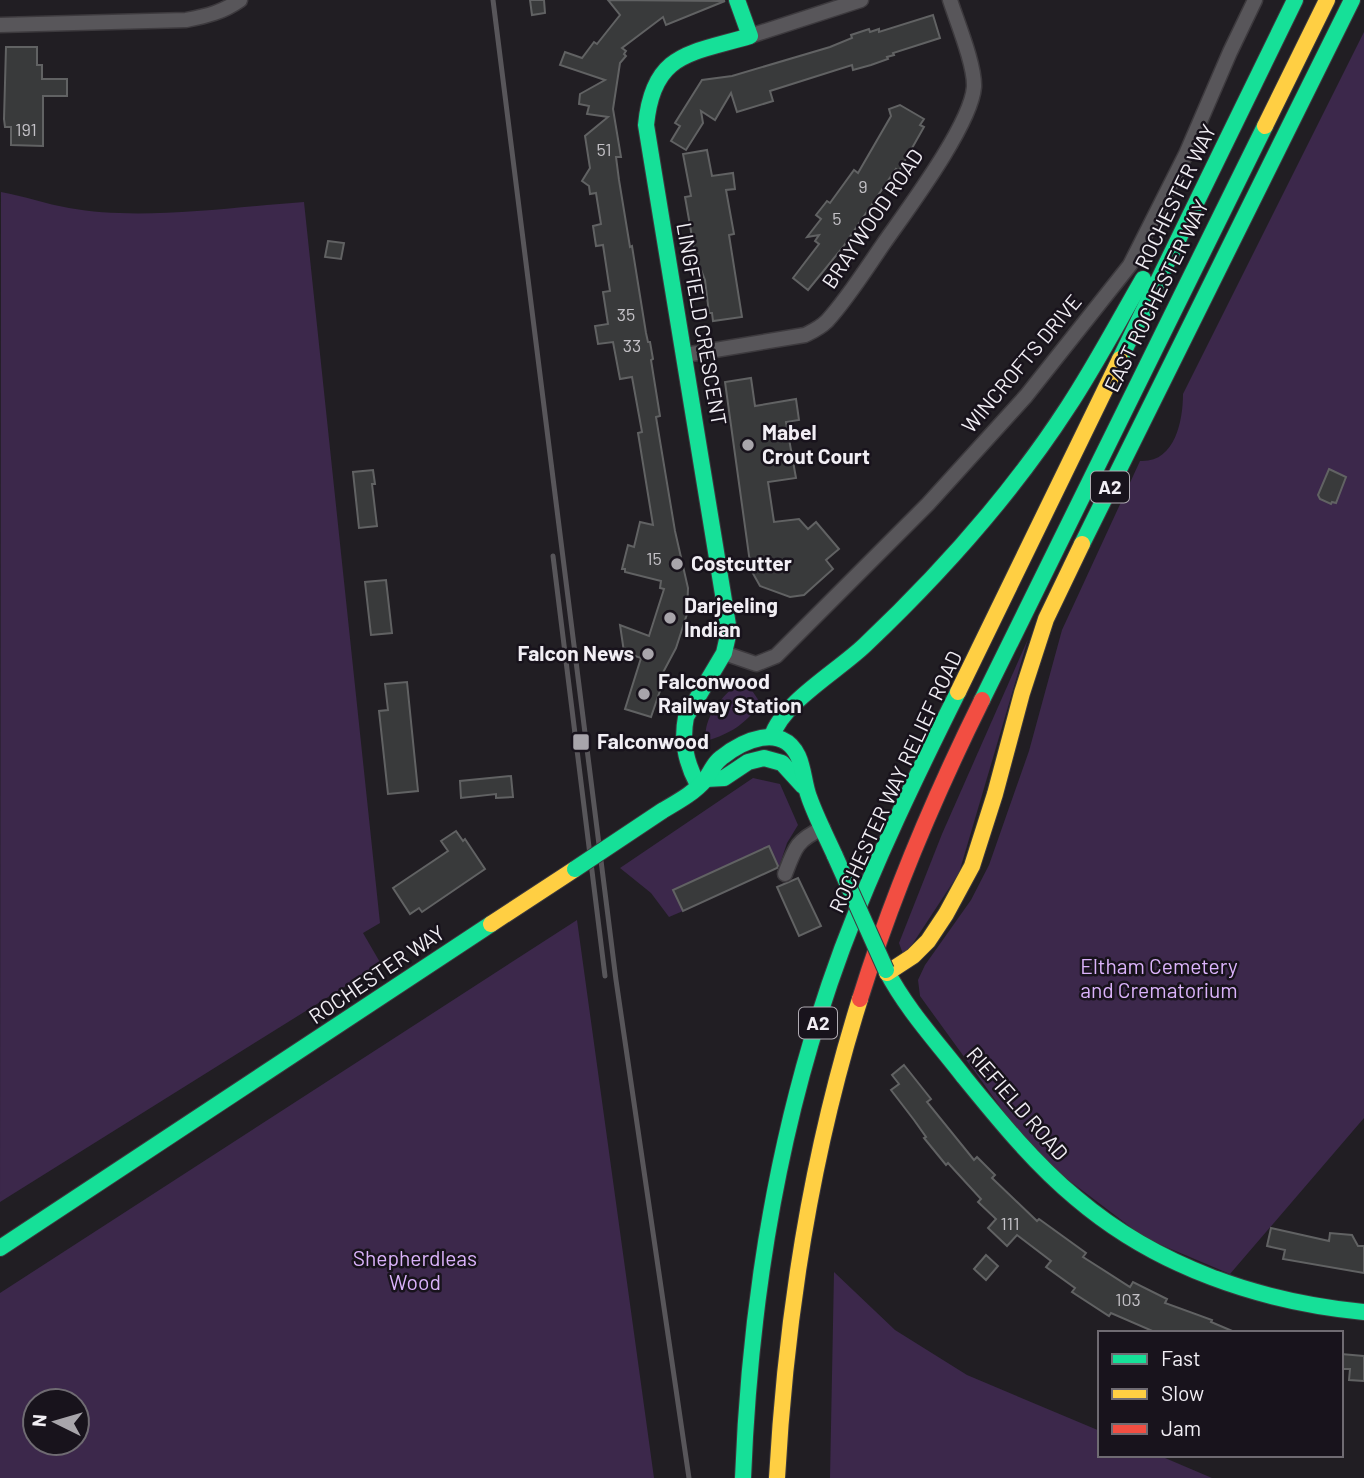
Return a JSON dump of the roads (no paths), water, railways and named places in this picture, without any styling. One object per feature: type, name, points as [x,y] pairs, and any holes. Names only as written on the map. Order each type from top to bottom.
[{"type":"main road","points":[[737,0],[750,36]]},
{"type":"main road","name":"A2","points":[[772,736],[776,723],[785,711],[855,656],[929,582],[1020,475],[1069,407],[1256,78],[1295,0]]},
{"type":"main road","name":"EAST ROCHESTER WAY","points":[[1024,610],[1327,0]]},
{"type":"main road","name":"A2","points":[[886,971],[913,956],[928,941],[951,907],[972,866],[1046,619],[1142,419],[1352,0]]},
{"type":"main road","name":"LINGFIELD CRESCENT","points":[[702,782],[685,762],[683,729],[686,717],[724,653],[729,631],[646,125],[646,103],[652,84],[668,64],[750,36]]},
{"type":"main road","name":"ROCHESTER WAY","points":[[1005,600],[1256,78]]},
{"type":"main road","name":"ROCHESTER WAY RELIEF ROAD","points":[[743,1478],[747,1393],[764,1250],[780,1168],[807,1058],[847,939],[876,867],[906,799],[1005,600]]},
{"type":"main road","name":"ROCHESTER WAY RELIEF ROAD","points":[[777,1478],[787,1349],[802,1244],[814,1177],[845,1053],[867,976],[908,861],[947,770],[1024,610]]},
{"type":"main road","name":"ROCHESTER WAY","points":[[0,1248],[662,811],[702,782],[721,758],[750,741],[772,736]]},
{"type":"main road","name":"RIEFIELD ROAD","points":[[772,736],[788,742],[798,755],[807,792],[886,971],[913,1015],[1008,1132],[1033,1158],[1096,1214],[1147,1247],[1234,1284],[1302,1304],[1364,1312]]},
{"type":"main road","name":"RIEFIELD ROAD","points":[[702,782],[724,778],[748,762],[764,758],[787,767],[807,792]]},
{"type":"street","points":[[0,24],[186,20],[228,9],[240,0]]},
{"type":"street","name":"LINGFIELD CRESCENT","points":[[750,36],[861,0]]},
{"type":"street","name":"BRAYWOOD ROAD","points":[[685,355],[804,335],[818,329],[836,309],[917,195],[953,138],[970,104],[974,87],[972,71],[950,0]]},
{"type":"street","name":"WINCROFTS DRIVE","points":[[724,653],[756,664],[776,656],[928,504],[1026,396],[1130,265],[1186,154],[1255,0]]},
{"type":"street","points":[[785,874],[796,845],[823,828]]},
{"type":"railway","points":[[493,0],[616,980],[689,1478]]},
{"type":"railway","points":[[553,556],[605,976]]},
{"type":"place","name":"Mabel Crout Court","points":[[748,445]]},
{"type":"place","name":"Costcutter","points":[[677,564]]},
{"type":"place","name":"Darjeeling Indian","points":[[670,618]]},
{"type":"place","name":"Falcon News","points":[[648,654]]},
{"type":"place","name":"Falconwood Railway Station","points":[[644,694]]},
{"type":"place","name":"Falconwood","points":[[581,742]]},
{"type":"park label","name":"Eltham Cemetery and Crematorium","points":[[1159,979]]},
{"type":"park label","name":"Shepherdleas Wood","points":[[415,1271]]}]
